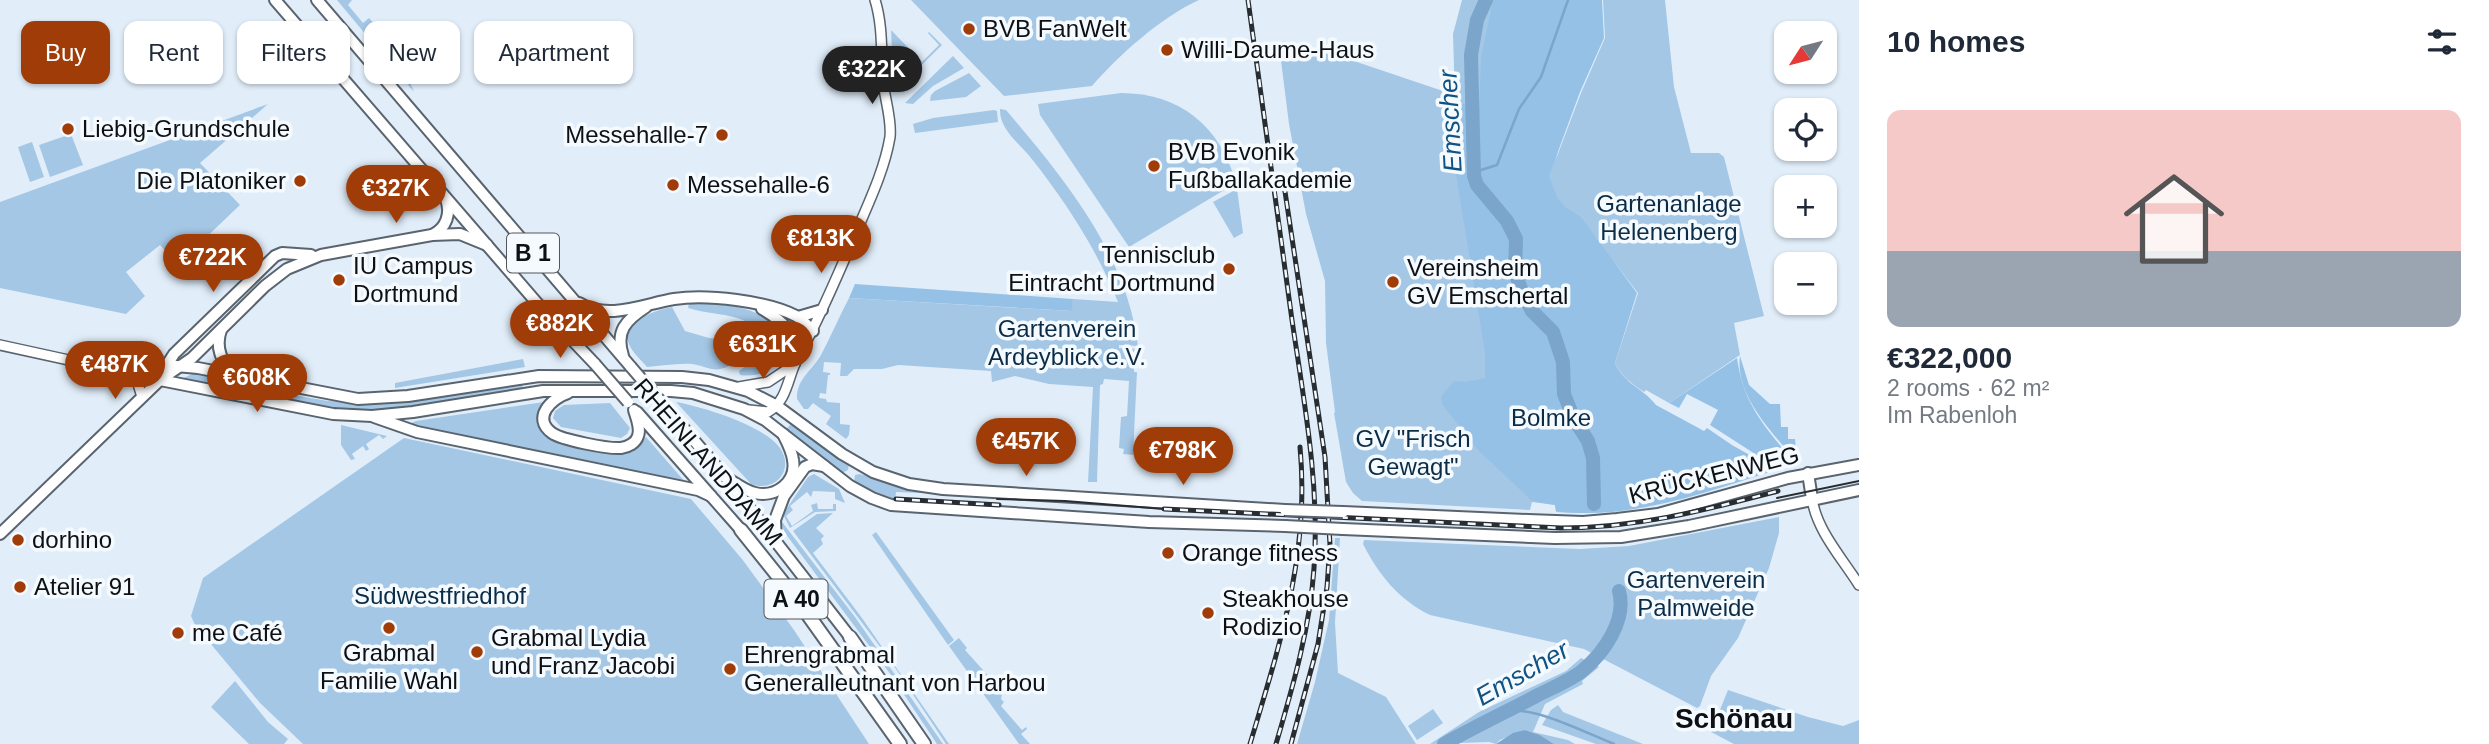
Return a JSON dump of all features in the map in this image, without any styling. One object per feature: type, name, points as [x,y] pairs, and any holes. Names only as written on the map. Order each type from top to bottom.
[{"type":"highway","name":"RHEINLANDDAMM","points":[[741,530],[809,616],[900,744]]},
{"type":"highway","name":"RHEINLANDDAMM","points":[[850,637],[924,744]]},
{"type":"main road","name":"RHEINLANDDAMM","points":[[275,0],[537,303],[596,365],[741,530]]},
{"type":"main road","name":"RHEINLANDDAMM","points":[[317,0],[727,479],[850,637]]},
{"type":"main road","points":[[432,235],[446,222],[448,211],[444,196]]},
{"type":"main road","points":[[0,534],[160,380],[182,366],[265,286],[287,269],[321,255],[432,235],[460,234],[487,245]]},
{"type":"main road","points":[[160,380],[165,365],[275,256],[282,253],[321,255]]},
{"type":"main road","points":[[282,253],[291,259],[287,269]]},
{"type":"main road","name":"B 1","points":[[571,297],[583,306],[606,312],[701,297],[736,300],[769,306],[798,317],[813,331]]},
{"type":"main road","name":"B 1","points":[[753,304],[775,317],[813,331]]},
{"type":"main road","points":[[627,363],[620,340],[622,329],[627,320],[650,305]]},
{"type":"main road","points":[[798,317],[822,310]]},
{"type":"main road","name":"B 1","points":[[775,317],[792,334],[797,361]]},
{"type":"main road","points":[[221,329],[218,341],[222,358],[231,371],[238,375]]},
{"type":"main road","name":"KRÜCKENWEG","points":[[165,365],[238,375],[341,397],[375,399],[539,376],[661,376],[709,380],[737,387],[776,406],[861,466],[887,478],[927,487],[1285,510],[1583,522],[1617,520],[1658,514],[1808,473],[1859,465]]},
{"type":"main road","points":[[539,376],[530,380],[527,386],[542,391]]},
{"type":"main road","points":[[160,380],[333,414],[372,416],[417,432],[698,490],[711,496]]},
{"type":"main road","points":[[279,403],[279,395],[286,386]]},
{"type":"main road","name":"KRÜCKENWEG","points":[[372,416],[542,391],[671,391],[710,397],[744,409],[782,431],[850,486],[872,498],[901,507],[1149,522],[1555,538],[1621,537],[1689,526],[1859,490]]},
{"type":"main road","points":[[575,391],[552,401],[544,414],[549,431],[563,438],[615,448],[626,447],[636,440],[639,433],[631,406]]},
{"type":"main road","name":"B 1","points":[[727,479],[759,494],[774,493],[783,488],[792,476],[794,462],[782,431]]},
{"type":"main road","points":[[777,542],[774,530],[781,502],[805,467],[812,464],[824,466]]},
{"type":"main road","points":[[850,486],[850,475],[861,466]]},
{"type":"main road","points":[[1808,473],[1812,499]]},
{"type":"main road","points":[[1149,522],[1153,500]]},
{"type":"street","points":[[744,409],[768,412],[785,394],[797,361],[813,331],[872,194],[891,129],[883,79],[882,37],[875,0]]},
{"type":"street","points":[[0,345],[160,380]]},
{"type":"street","points":[[737,387],[768,382],[797,361]]},
{"type":"street","points":[[107,368],[165,365]]},
{"type":"street","points":[[129,374],[136,382],[142,397]]},
{"type":"street","points":[[1812,499],[1823,529],[1859,585]]},
{"type":"green space","points":[[337,0],[352,0],[348,5],[364,22],[364,32]]},
{"type":"green space","points":[[911,0],[1199,0],[1170,16],[1141,38],[1092,86],[1004,96]]},
{"type":"green space","points":[[1462,0],[1593,0],[1556,159],[1605,38],[1603,0],[1665,0],[1674,87],[1691,153],[1719,153],[1724,157],[1764,316],[1734,323],[1740,355],[1669,403],[1635,386],[1615,363],[1638,293],[1614,262],[1605,355],[1690,496],[1623,510],[1573,513],[1556,512],[1555,505],[1532,502],[1530,510],[1362,501],[1346,482],[1326,343],[1325,281],[1306,214],[1289,124],[1279,45],[1283,41],[1345,58],[1446,92],[1455,101],[1453,34]]},
{"type":"green space","name":"Bolmke","points":[[1493,0],[1602,0],[1604,38],[1580,92],[1549,176],[1557,197],[1565,207],[1581,217],[1637,293],[1615,363],[1624,376],[1656,405],[1704,431],[1707,428],[1776,470],[1695,495],[1640,508],[1584,513],[1556,511],[1555,505],[1532,501],[1478,450],[1442,404],[1441,397],[1454,381],[1485,378],[1485,353],[1449,131],[1455,102],[1479,108],[1481,58]]},
{"type":"green space","points":[[891,30],[922,62],[939,45],[929,32],[942,45],[894,92]]},
{"type":"green space","points":[[953,56],[964,68],[933,86],[913,104],[905,103]]},
{"type":"green space","points":[[969,73],[981,86],[966,97],[930,101],[935,91]]},
{"type":"green space","name":"BVB Evonik Fußballakademie","points":[[1121,93],[1162,99],[1195,117],[1220,145],[1236,183],[1129,247],[1040,115],[1038,104]]},
{"type":"green space","points":[[268,104],[200,163],[240,205],[178,264],[160,245],[126,272],[145,296],[126,314],[0,288],[0,202]]},
{"type":"green space","name":"Gartenverein Ardeyblick e.V.","points":[[1000,109],[1006,110],[1028,136],[1089,219],[1121,280],[1132,312],[1138,346],[1119,345],[1119,348],[1138,349],[1137,361],[1134,361],[1134,372],[1137,372],[1133,455],[1123,454],[1124,449],[1119,448],[1121,417],[1127,416],[1129,381],[1104,379],[1100,385],[1097,482],[1088,482],[1093,387],[1049,384],[1015,376],[992,382],[991,371],[898,365],[882,369],[854,369],[847,376],[840,376],[841,363],[824,362],[823,372],[830,375],[826,394],[820,393],[819,398],[840,403],[840,424],[850,425],[846,439],[826,424],[831,416],[813,403],[808,409],[804,409],[797,399],[799,386],[821,355],[849,298],[1071,311],[1073,299],[1118,302],[1080,227],[1044,175],[1006,129]]},
{"type":"green space","points":[[997,111],[998,122],[915,133],[913,124],[933,118]]},
{"type":"green space","points":[[71,134],[83,165],[50,177],[39,145]]},
{"type":"green space","points":[[32,142],[44,177],[30,182],[18,147]]},
{"type":"green space","points":[[1237,189],[1243,233],[1234,238],[1213,202]]},
{"type":"green space","points":[[855,284],[1073,299],[1072,311],[849,298]]},
{"type":"green space","points":[[689,304],[732,306],[763,316],[772,322],[758,330],[735,317],[688,308]]},
{"type":"green space","points":[[672,307],[685,331],[709,338],[732,340],[737,354],[734,362],[717,369],[686,364],[647,367],[629,344],[629,329],[641,318]]},
{"type":"green space","points":[[775,327],[786,347],[779,361],[762,373],[740,375],[739,371],[758,352],[760,335]]},
{"type":"green space","points":[[1740,356],[1749,385],[1770,404],[1780,404],[1781,427],[1788,427],[1788,439],[1795,439],[1796,450],[1786,449],[1753,406],[1742,382]]},
{"type":"green space","points":[[1737,358],[1744,387],[1755,411],[1789,456],[1773,462],[1766,461],[1710,425],[1718,410],[1687,394],[1679,408],[1669,403]]},
{"type":"green space","points":[[523,359],[525,367],[395,388],[395,383]]},
{"type":"green space","points":[[197,372],[275,388],[273,398],[181,379]]},
{"type":"green space","points":[[523,383],[522,390],[379,412],[332,410],[283,398],[287,394],[328,401],[391,403]]},
{"type":"green space","points":[[544,402],[539,413],[541,426],[622,453],[634,449],[646,437],[686,483],[409,424]]},
{"type":"green space","points":[[676,402],[732,418],[772,440],[784,456],[784,471],[780,478],[768,485],[751,484]]},
{"type":"green space","points":[[610,403],[630,428],[621,438],[561,427],[553,418],[555,411],[564,405]]},
{"type":"green space","points":[[793,421],[849,464],[848,470],[840,474],[786,430]]},
{"type":"green space","points":[[341,425],[387,436],[383,439],[379,435],[366,444],[369,449],[366,451],[363,446],[352,454],[355,459],[351,460],[341,445]]},
{"type":"green space","name":"Südwestfriedhof","points":[[404,438],[691,499],[742,559],[794,630],[869,744],[303,744],[260,703],[195,625],[191,616],[203,578]]},
{"type":"green space","points":[[814,474],[839,489],[845,503],[835,499],[835,492],[813,491],[811,497],[807,492],[790,506],[793,510],[786,516],[792,526],[813,511],[811,505],[817,503],[818,509],[833,509],[833,504],[836,504],[836,511],[815,512],[790,528],[783,514],[808,477]]},
{"type":"green space","points":[[855,475],[993,496],[896,492],[895,501],[1004,509],[899,503],[876,496],[854,483]]},
{"type":"green space","points":[[833,513],[816,528],[824,536],[821,539],[823,544],[813,553],[862,618],[949,744],[946,744],[890,660],[793,531],[817,514]]},
{"type":"green space","name":"Gartenverein Palmweide","points":[[1779,517],[1779,533],[1769,568],[1738,638],[1711,676],[1697,708],[1584,649],[1430,615],[1408,602],[1390,585],[1363,544],[1364,540],[1580,549],[1629,546]]},
{"type":"green space","points":[[779,518],[855,617],[943,744],[937,744],[891,675],[785,533]]},
{"type":"green space","points":[[876,532],[954,640],[948,645],[872,535]]},
{"type":"green space","points":[[1335,538],[1340,538],[1335,623],[1338,673],[1386,697],[1416,744],[1297,744],[1329,620]]},
{"type":"green space","points":[[959,638],[967,648],[965,650],[1001,690],[1005,687],[1007,689],[1002,694],[1001,699],[1004,702],[1001,706],[1022,730],[1026,727],[1021,734],[1030,744],[1019,744],[949,646]]},
{"type":"green space","points":[[1581,658],[1599,667],[1582,681],[1583,684],[1545,704],[1533,732],[1575,744],[1554,744],[1525,730],[1496,744],[1430,744],[1479,712],[1566,671]]},
{"type":"green space","points":[[235,681],[268,722],[288,739],[284,744],[249,744],[211,707]]},
{"type":"green space","points":[[1728,690],[1843,726],[1859,720],[1859,744],[1734,744],[1711,732]]},
{"type":"green space","points":[[1558,705],[1563,712],[1643,744],[1596,744],[1542,725],[1551,710]]},
{"type":"green space","points":[[1433,709],[1443,723],[1417,740],[1408,726]]},
{"type":"shaded area","points":[[1525,730],[1554,744],[1496,744],[1513,733]]},
{"type":"waterway","name":"Emscher","points":[[1486,0],[1477,20],[1471,55],[1474,176],[1477,185],[1507,221],[1516,239],[1515,272],[1532,311],[1553,332],[1563,362],[1564,394],[1574,419],[1588,441],[1593,458],[1594,504]]},
{"type":"waterway","points":[[1474,176],[1481,170],[1497,165],[1519,109],[1541,77],[1568,0]]},
{"type":"waterway","name":"Emscher","points":[[1444,744],[1582,671],[1612,635],[1620,613],[1619,591]]},
{"type":"waterway","points":[[1508,711],[1546,717],[1614,744]]},
{"type":"tram line","points":[[1777,498],[1859,481]]},
{"type":"tram line","points":[[997,499],[1164,509]]},
{"type":"railway","points":[[1248,0],[1306,413],[1315,506],[1314,568],[1309,613],[1276,744]]},
{"type":"railway","points":[[1284,185],[1325,457],[1330,545],[1318,644],[1291,744]]},
{"type":"railway","points":[[1250,744],[1290,598],[1301,524],[1300,447]]},
{"type":"railway","points":[[1164,509],[1561,528],[1617,525],[1671,517],[1778,491]]},
{"type":"railway","points":[[896,499],[999,505]]},
{"type":"place","name":"BVB FanWelt","points":[[969,29]]},
{"type":"place","name":"Willi-Daume-Haus","points":[[1167,50]]},
{"type":"place","name":"Liebig-Grundschule","points":[[68,129]]},
{"type":"place","name":"Messehalle-7","points":[[722,135]]},
{"type":"place","name":"BVB Evonik Fußballakademie","points":[[1154,166]]},
{"type":"place","name":"Die Platoniker","points":[[300,181]]},
{"type":"place","name":"Messehalle-6","points":[[673,185]]},
{"type":"place","name":"Tennisclub Eintracht Dortmund","points":[[1229,269]]},
{"type":"place","name":"IU Campus Dortmund","points":[[339,280]]},
{"type":"place","name":"Vereinsheim GV Emschertal","points":[[1393,282]]},
{"type":"place","name":"dorhino","points":[[18,540]]},
{"type":"place","name":"Orange fitness","points":[[1168,553]]},
{"type":"place","name":"Atelier 91","points":[[20,587]]},
{"type":"place","name":"Steakhouse Rodizio","points":[[1208,613]]},
{"type":"place","name":"Grabmal Familie Wahl","points":[[389,628]]},
{"type":"place","name":"me Café","points":[[178,633]]},
{"type":"place","name":"Grabmal Lydia und Franz Jacobi","points":[[477,652]]},
{"type":"place","name":"Ehrengrabmal Generalleutnant von Harbou","points":[[730,669]]},
{"type":"district","name":"Schönau","points":[[1734,718]]},
{"type":"park label","name":"Gartenanlage Helenenberg","points":[[1669,218]]},
{"type":"park label","name":"GV \"Frisch Gewagt\"","points":[[1413,453]]}]
